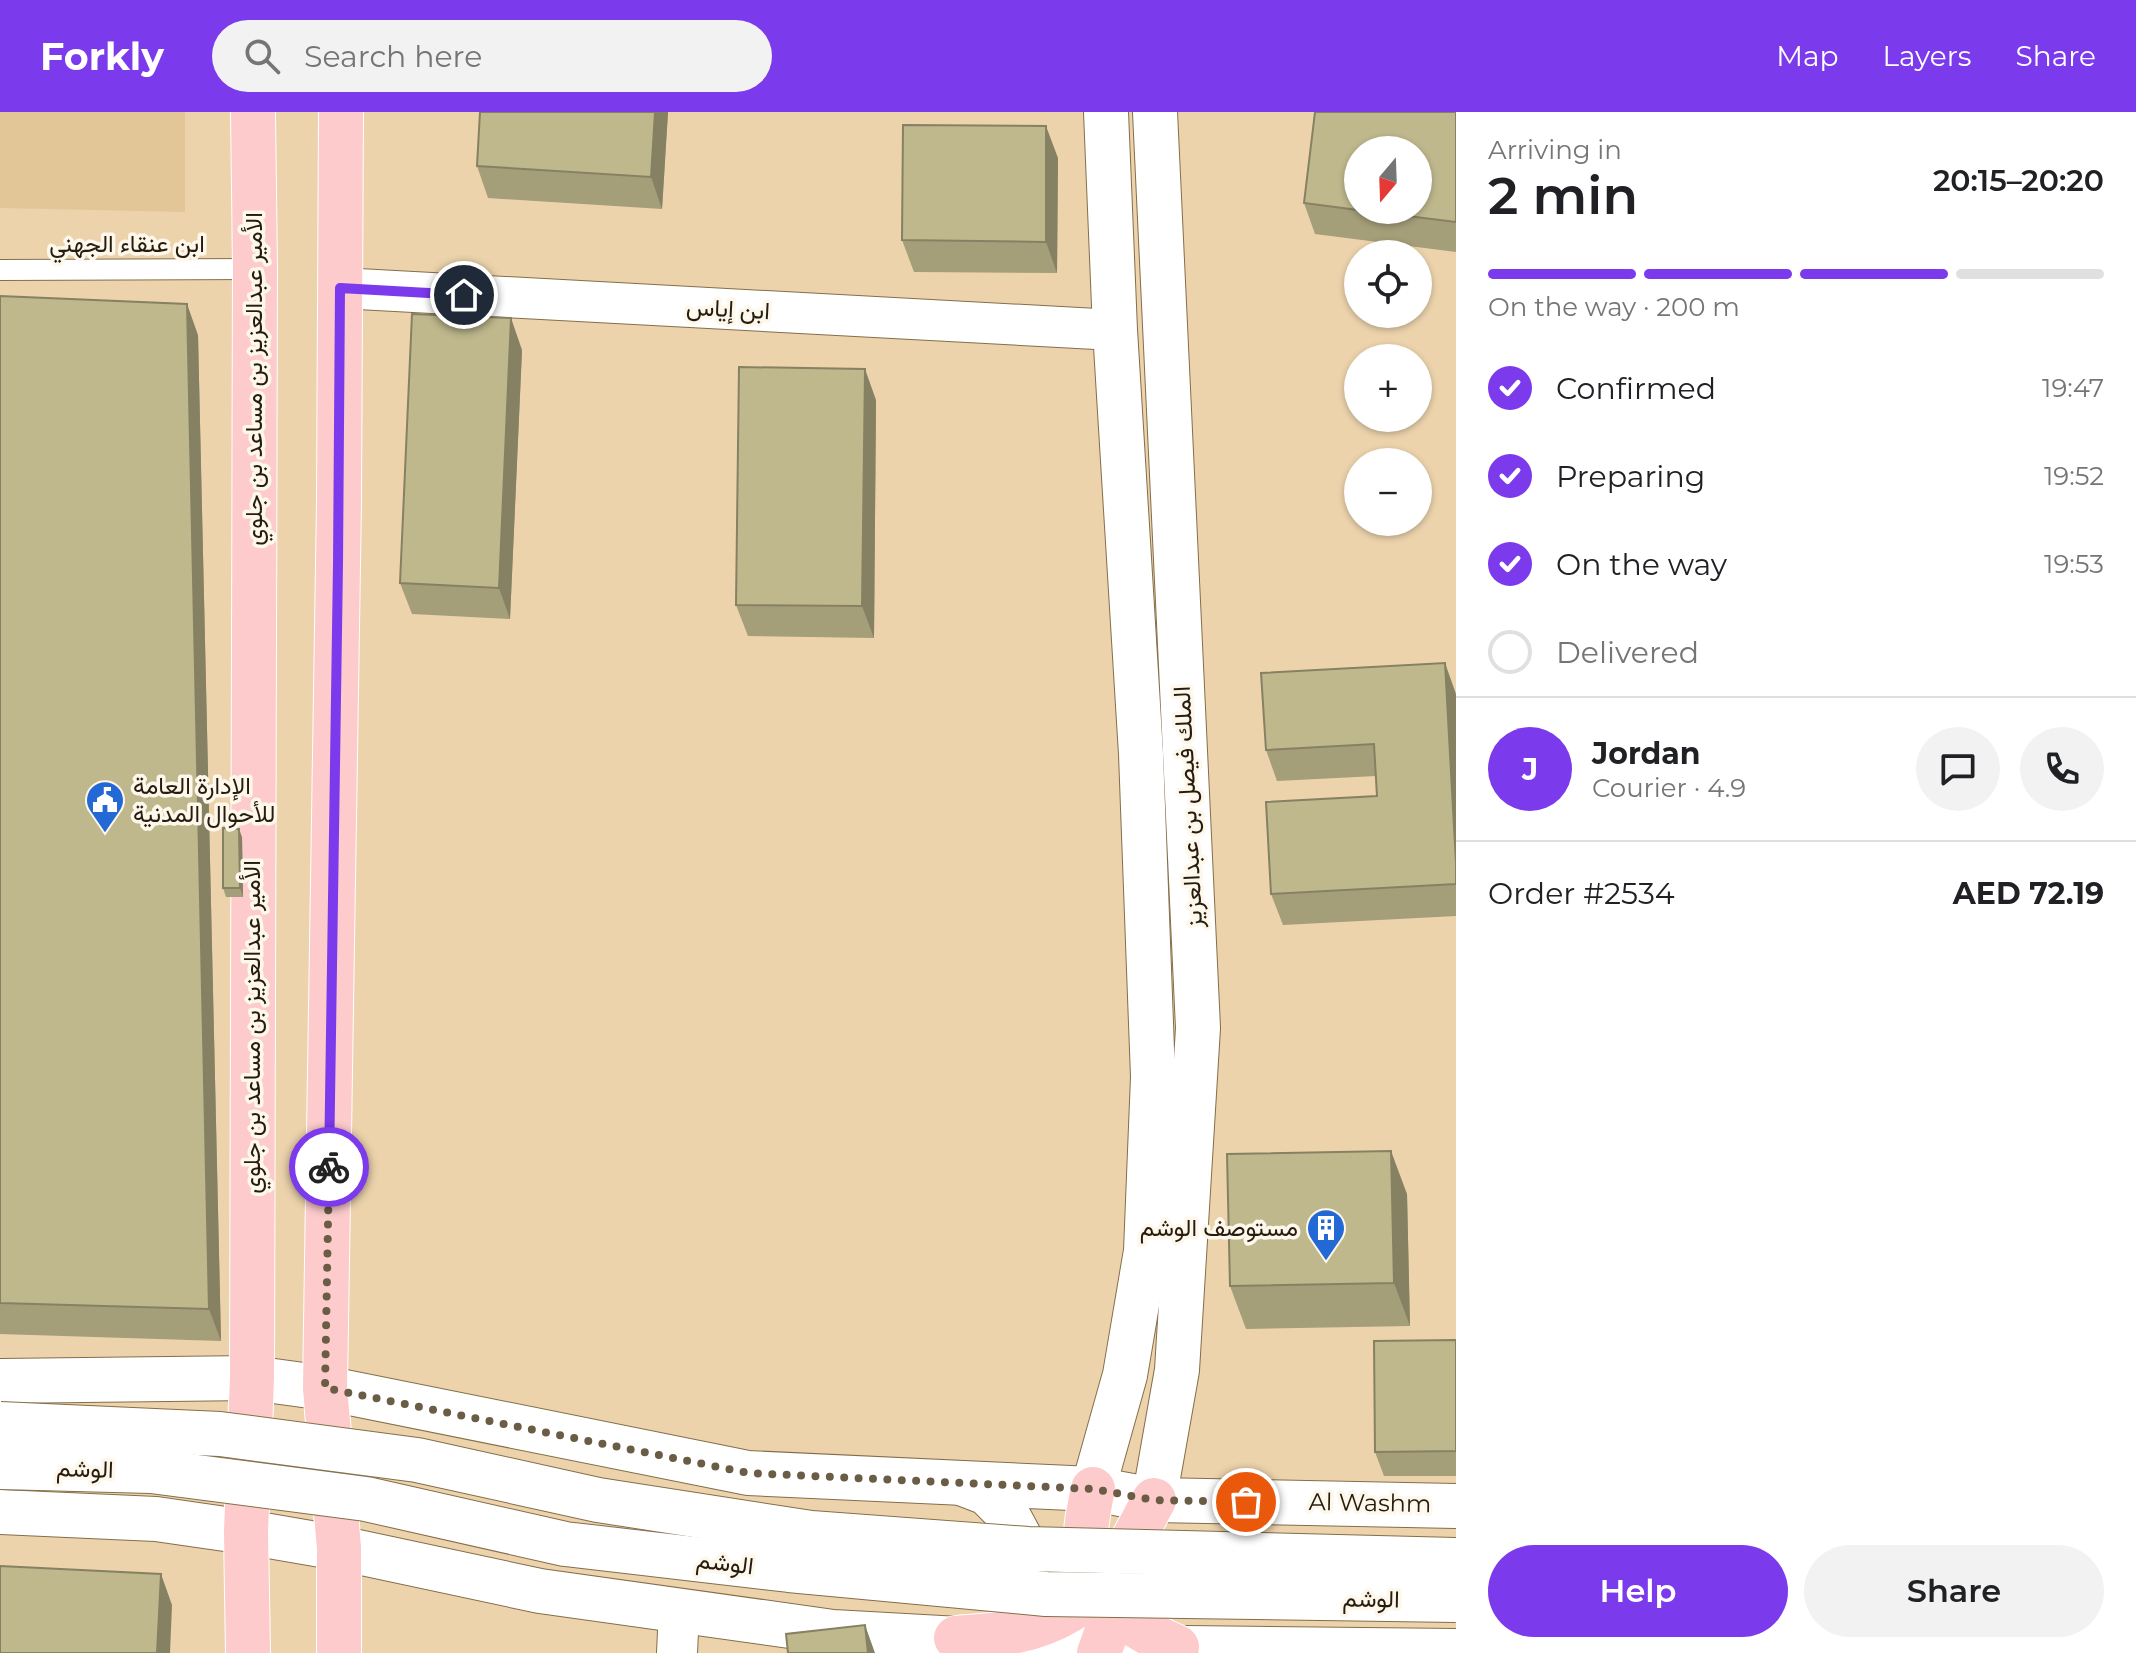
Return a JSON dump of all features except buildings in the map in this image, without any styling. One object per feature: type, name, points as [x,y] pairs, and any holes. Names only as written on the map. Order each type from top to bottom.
[{"type":"main road","name":"الأمير عبدالعزيز بن مساعد بن جلوي","points":[[248,1653],[246,1532],[252,1378],[253,112]]},
{"type":"main road","points":[[339,1653],[339,1548],[325,1388],[338,564],[341,112]]},
{"type":"main road","points":[[1093,1489],[1086,1535],[1103,1624]]},
{"type":"main road","points":[[1008,1643],[1093,1489]]},
{"type":"main road","points":[[1103,1624],[1154,1500]]},
{"type":"main road","points":[[956,1638],[1008,1643],[1076,1607],[1103,1624]]},
{"type":"street","name":"الملك فيصل بن عبدالعزيز","points":[[1093,1489],[1125,1375],[1146,1251],[1153,1077],[1141,754],[1115,330],[1106,112]]},
{"type":"street","name":"الملك فيصل بن عبدالعزيز","points":[[1154,1500],[1177,1370],[1198,1028],[1155,112]]},
{"type":"street","name":"ابن إياس","points":[[340,288],[1115,330]]},
{"type":"street","points":[[0,1381],[252,1378],[325,1388],[748,1473],[1093,1489]]},
{"type":"street","name":"الوشم","points":[[0,1424],[220,1434],[417,1460],[598,1500],[811,1533],[1028,1549],[1456,1560]]},
{"type":"street","name":"الوشم","points":[[0,1467],[151,1471],[366,1499],[565,1544],[789,1570],[1046,1594],[1456,1600]]},
{"type":"street","points":[[956,1638],[979,1629],[1001,1613],[1016,1590],[1022,1564],[1019,1536],[1006,1512],[987,1493],[961,1483]]},
{"type":"street","name":"Al Washm","points":[[1093,1489],[1154,1500],[1443,1505]]},
{"type":"street","points":[[1440,1651],[1400,1648],[1378,1637],[1361,1620],[1349,1599],[1347,1574],[1352,1550],[1365,1529],[1383,1514],[1406,1505],[1443,1505]]},
{"type":"street","name":"الوشم","points":[[0,1512],[156,1519],[339,1548],[540,1591],[833,1632],[956,1638]]},
{"type":"street","points":[[677,1653],[679,1610]]},
{"type":"street","points":[[1008,1643],[1103,1624],[1177,1647],[1440,1651]]},
{"type":"lane","name":"ابن عنقاء الجهني","points":[[0,270],[255,269]]},
{"type":"shaded area","points":[[0,112],[185,112],[185,212],[0,208]]},
{"type":"way so far","points":[[329,1167],[325,1388],[748,1473],[1093,1489],[1154,1500],[1246,1502]]},
{"type":"place","name":"الإدارة العامة للأحوال المدنية","points":[[105,834]]},
{"type":"place","name":"مستوصف الوشم","points":[[1326,1262]]},
{"type":"route","points":[[329,1167],[340,288],[464,295]]}]
